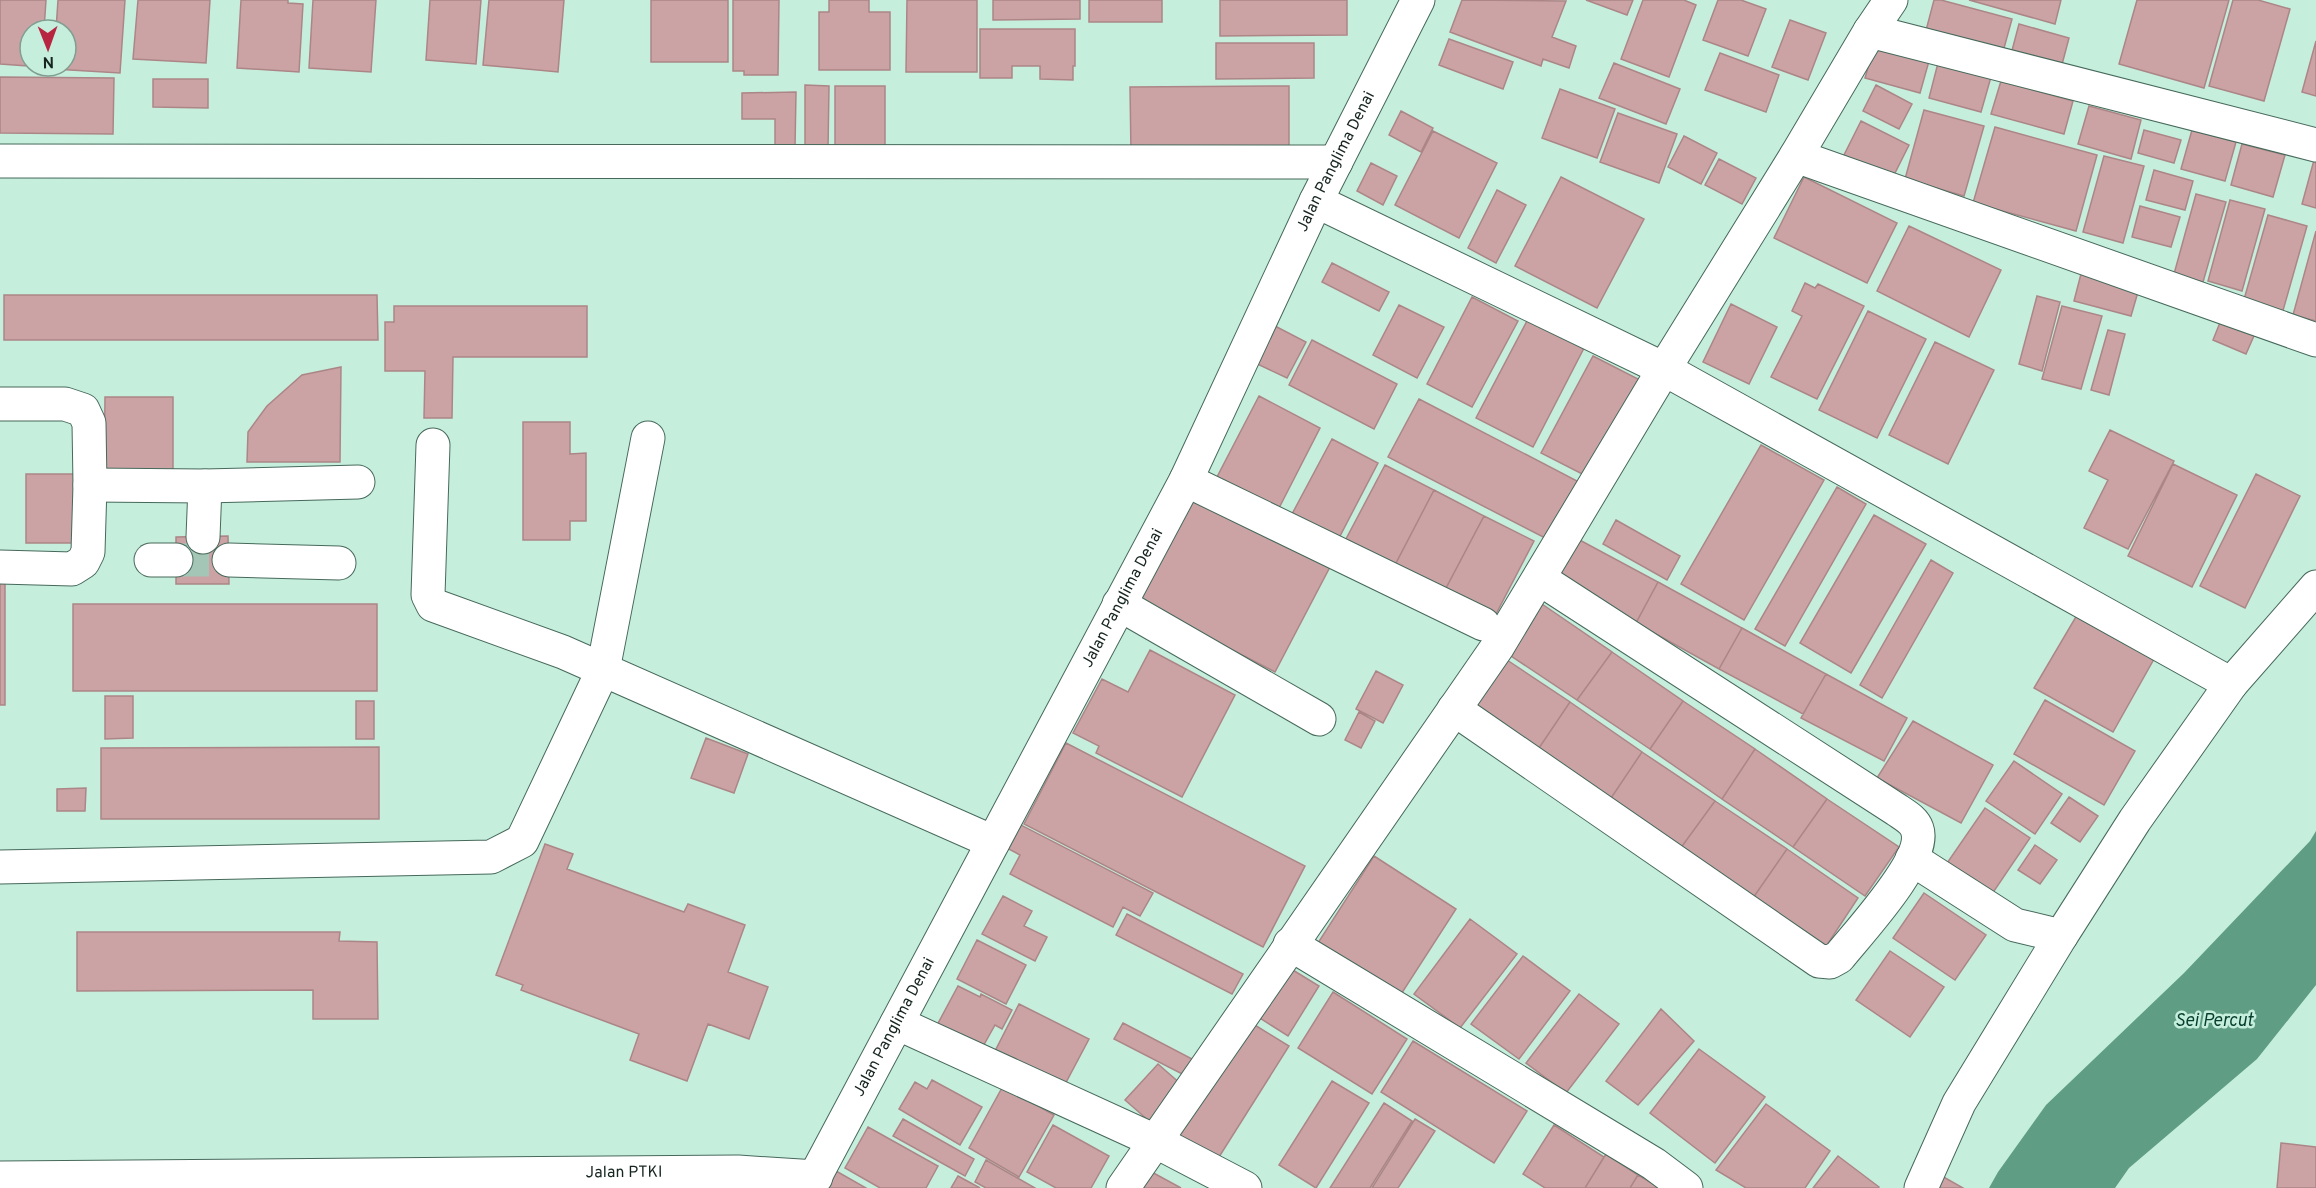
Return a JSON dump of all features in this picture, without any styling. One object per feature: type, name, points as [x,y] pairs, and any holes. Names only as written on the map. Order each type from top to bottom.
[{"type":"street","name":"Jalan Panglima Denai","points":[[813,1182],[1186,480],[1316,201],[1418,0]]},
{"type":"street","points":[[1123,1188],[1454,709],[1540,579],[1664,369],[1891,0]]},
{"type":"street","points":[[1870,31],[2316,145]]},
{"type":"street","points":[[1796,156],[2316,340]]},
{"type":"street","points":[[0,161],[1336,162]]},
{"type":"street","points":[[1316,201],[1664,369],[2231,684]]},
{"type":"street","points":[[0,404],[64,404],[83,410],[89,423],[90,485],[88,552],[83,562],[72,568],[0,567]]},
{"type":"street","points":[[0,867],[491,857],[522,841],[603,670],[648,438]]},
{"type":"street","points":[[434,445],[428,596],[433,605],[563,652],[993,842]]},
{"type":"street","points":[[1186,480],[1483,624]]},
{"type":"street","points":[[90,485],[205,486],[358,482]]},
{"type":"street","points":[[202,537],[205,486]]},
{"type":"street","points":[[229,560],[339,563]]},
{"type":"street","points":[[1454,709],[1819,961],[1830,962],[1839,957],[1892,893],[1912,859],[1918,840],[1918,830],[1914,823],[1540,579]]},
{"type":"street","points":[[1921,1188],[1959,1103],[2135,820],[2231,684],[2316,587]]},
{"type":"street","points":[[1119,604],[1319,719]]},
{"type":"street","points":[[1912,859],[2015,926],[2061,936]]},
{"type":"street","points":[[1290,944],[1654,1164],[1686,1188]]},
{"type":"street","points":[[897,1023],[1155,1141],[1245,1188]]},
{"type":"street","name":"Jalan PTKI","points":[[0,1178],[738,1172],[813,1182]]},
{"type":"water","name":"Sei Percut","points":[[2316,831],[2316,985],[2257,1059],[2129,1168],[2115,1188],[1989,1188],[2046,1105],[2184,973],[2310,841]]},
{"type":"building","points":[[0,0],[46,0],[45,18],[18,18],[18,65],[0,64]]},
{"type":"building","points":[[58,0],[125,0],[120,73],[78,70],[78,18],[57,18]]},
{"type":"building","points":[[138,0],[210,0],[206,63],[133,59]]},
{"type":"building","points":[[241,0],[288,0],[288,3],[303,4],[299,72],[237,68]]},
{"type":"building","points":[[313,0],[376,0],[371,72],[309,68]]},
{"type":"building","points":[[430,0],[481,0],[476,64],[426,60]]},
{"type":"building","points":[[489,0],[564,0],[558,72],[483,65]]},
{"type":"building","points":[[651,0],[728,0],[728,62],[651,62]]},
{"type":"building","points":[[733,0],[779,0],[778,75],[744,75],[744,71],[733,71]]},
{"type":"building","points":[[829,0],[869,0],[869,12],[890,12],[890,70],[819,70],[819,12],[829,12]]},
{"type":"building","points":[[907,0],[977,0],[977,72],[906,72]]},
{"type":"building","points":[[993,0],[1080,0],[1080,19],[993,20]]},
{"type":"building","points":[[1089,0],[1162,0],[1162,22],[1089,22]]},
{"type":"building","points":[[1220,0],[1347,0],[1347,35],[1220,36]]},
{"type":"building","points":[[1462,0],[1566,1],[1552,37],[1576,46],[1569,68],[1543,59],[1541,66],[1450,32]]},
{"type":"building","points":[[1586,0],[1633,0],[1627,15]]},
{"type":"building","points":[[1643,0],[1684,0],[1696,5],[1669,77],[1621,59]]},
{"type":"building","points":[[1718,0],[1741,0],[1766,9],[1748,56],[1703,40]]},
{"type":"building","points":[[1934,0],[2012,19],[2001,59],[1924,38]]},
{"type":"building","points":[[1969,0],[2061,0],[2055,24]]},
{"type":"building","points":[[2137,0],[2229,0],[2204,88],[2119,64]]},
{"type":"building","points":[[2233,0],[2258,0],[2290,9],[2264,101],[2209,86]]},
{"type":"building","points":[[1790,20],[1826,33],[1808,80],[1772,67]]},
{"type":"building","points":[[2019,24],[2069,38],[2060,72],[2010,58]]},
{"type":"building","points":[[980,29],[1075,29],[1073,80],[1040,79],[1040,66],[1012,66],[1012,78],[980,78]]},
{"type":"building","points":[[1449,39],[1513,62],[1503,89],[1439,65]]},
{"type":"building","points":[[2316,41],[2316,96],[2302,92]]},
{"type":"building","points":[[1216,43],[1314,43],[1314,78],[1216,79]]},
{"type":"building","points":[[1874,47],[1929,61],[1920,93],[1865,78]]},
{"type":"building","points":[[1720,53],[1779,75],[1766,112],[1705,90]]},
{"type":"building","points":[[1614,63],[1680,89],[1666,124],[1599,98]]},
{"type":"building","points":[[1938,63],[1991,77],[1981,112],[1929,98]]},
{"type":"building","points":[[0,77],[114,78],[113,134],[0,133]]},
{"type":"building","points":[[153,79],[208,79],[208,108],[153,107]]},
{"type":"building","points":[[2001,81],[2073,101],[2064,134],[1991,114]]},
{"type":"building","points":[[805,85],[829,86],[828,150],[805,150]]},
{"type":"building","points":[[1876,85],[1912,104],[1899,129],[1863,111]]},
{"type":"building","points":[[835,86],[885,86],[885,149],[835,149]]},
{"type":"building","points":[[1289,86],[1289,153],[1131,153],[1130,87]]},
{"type":"building","points":[[1560,89],[1615,109],[1597,158],[1542,138]]},
{"type":"building","points":[[796,92],[795,148],[775,148],[775,119],[742,119],[742,93]]},
{"type":"building","points":[[2089,106],[2141,120],[2131,159],[2078,144]]},
{"type":"building","points":[[1924,110],[1984,126],[1964,196],[1905,179]]},
{"type":"building","points":[[1401,111],[1433,128],[1421,152],[1389,135]]},
{"type":"building","points":[[1618,113],[1677,134],[1659,183],[1600,162]]},
{"type":"building","points":[[1861,121],[1909,145],[1892,179],[1844,155]]},
{"type":"building","points":[[1995,127],[2097,155],[2076,231],[1973,203]]},
{"type":"building","points":[[2144,130],[2181,140],[2174,163],[2138,153]]},
{"type":"building","points":[[2192,130],[2236,142],[2225,181],[2181,169]]},
{"type":"building","points":[[1433,131],[1497,163],[1459,238],[1395,205]]},
{"type":"building","points":[[1684,136],[1717,153],[1701,184],[1668,167]]},
{"type":"building","points":[[2242,144],[2285,155],[2273,197],[2231,185]]},
{"type":"building","points":[[2104,156],[2144,166],[2123,243],[2083,232]]},
{"type":"building","points":[[1719,159],[1756,178],[1742,204],[1705,185]]},
{"type":"building","points":[[2314,160],[2316,161],[2316,208],[2302,204]]},
{"type":"building","points":[[1371,163],[1397,176],[1383,205],[1357,191]]},
{"type":"building","points":[[2154,170],[2193,181],[2185,210],[2146,200]]},
{"type":"building","points":[[1561,177],[1644,219],[1597,308],[1515,266]]},
{"type":"building","points":[[1804,177],[1897,223],[1867,283],[1774,238]]},
{"type":"building","points":[[1497,190],[1526,205],[1496,263],[1468,248]]},
{"type":"building","points":[[2196,194],[2226,202],[2203,282],[2174,274]]},
{"type":"building","points":[[2230,200],[2265,209],[2242,291],[2208,281]]},
{"type":"building","points":[[2140,206],[2180,217],[2171,247],[2132,237]]},
{"type":"building","points":[[2268,215],[2307,226],[2282,314],[2243,303]]},
{"type":"building","points":[[1909,226],[2001,270],[1969,337],[1877,291]]},
{"type":"building","points":[[2316,231],[2316,321],[2293,315]]},
{"type":"building","points":[[1332,263],[1389,292],[1379,311],[1322,282]]},
{"type":"building","points":[[2082,270],[2140,285],[2131,316],[2074,301]]},
{"type":"building","points":[[1805,283],[1815,288],[1818,284],[1864,306],[1817,399],[1771,377],[1802,316],[1792,311]]},
{"type":"building","points":[[4,295],[377,295],[378,340],[4,340]]},
{"type":"building","points":[[2037,296],[2060,302],[2042,371],[2019,364]]},
{"type":"building","points":[[1472,297],[1518,321],[1472,407],[1427,384]]},
{"type":"building","points":[[1731,304],[1777,327],[1749,384],[1703,362]]},
{"type":"building","points":[[1399,305],[1444,327],[1417,378],[1373,355]]},
{"type":"building","points":[[394,306],[587,306],[587,357],[453,357],[452,418],[424,418],[425,371],[385,371],[385,322],[394,322]]},
{"type":"building","points":[[2062,306],[2102,316],[2081,389],[2042,379]]},
{"type":"building","points":[[1868,311],[1926,339],[1877,438],[1819,410]]},
{"type":"building","points":[[2223,315],[2257,329],[2246,354],[2213,340]]},
{"type":"building","points":[[1528,319],[1584,348],[1533,447],[1476,418]]},
{"type":"building","points":[[1273,325],[1306,342],[1287,378],[1253,362]]},
{"type":"building","points":[[2108,330],[2125,334],[2109,395],[2091,390]]},
{"type":"building","points":[[1312,340],[1397,384],[1374,429],[1289,385]]},
{"type":"building","points":[[1935,342],[1994,370],[1948,464],[1889,435]]},
{"type":"building","points":[[1593,356],[1640,380],[1590,478],[1541,453]]},
{"type":"building","points":[[341,367],[340,462],[247,462],[248,432],[267,406],[302,375]]},
{"type":"building","points":[[1259,396],[1320,428],[1279,508],[1217,477]]},
{"type":"building","points":[[105,397],[173,397],[173,477],[104,477]]},
{"type":"building","points":[[1419,399],[1579,482],[1549,540],[1388,457]]},
{"type":"building","points":[[523,422],[570,422],[570,454],[586,453],[586,521],[570,521],[570,540],[523,540]]},
{"type":"building","points":[[2110,430],[2174,461],[2128,549],[2084,528],[2108,480],[2089,471]]},
{"type":"building","points":[[1332,439],[1378,463],[1339,538],[1292,514]]},
{"type":"building","points":[[1761,445],[1824,480],[1744,620],[1681,584]]},
{"type":"building","points":[[2173,464],[2237,495],[2192,587],[2128,556]]},
{"type":"building","points":[[1385,465],[1434,490],[1395,565],[1346,539]]},
{"type":"building","points":[[26,474],[74,474],[74,543],[26,543]]},
{"type":"building","points":[[2256,474],[2300,496],[2245,608],[2200,586]]},
{"type":"building","points":[[1837,487],[1866,504],[1785,646],[1755,629]]},
{"type":"building","points":[[1434,490],[1484,516],[1445,590],[1395,565]]},
{"type":"building","points":[[1194,493],[1331,565],[1275,672],[1137,601]]},
{"type":"building","points":[[1874,515],[1926,544],[1851,673],[1800,643]]},
{"type":"building","points":[[1484,516],[1534,541],[1495,616],[1445,590]]},
{"type":"building","points":[[1616,520],[1680,556],[1667,580],[1603,544]]},
{"type":"building","points":[[228,536],[229,584],[176,584],[176,537]]},
{"type":"building","points":[[1574,537],[1658,582],[1636,623],[1552,578]]},
{"type":"building","points":[[1931,560],[1953,573],[1882,698],[1860,685]]},
{"type":"building","points":[[0,580],[5,580],[5,705],[0,705]]},
{"type":"building","points":[[1658,582],[1742,628],[1719,669],[1636,623]]},
{"type":"building","points":[[1539,602],[1612,652],[1577,700],[1505,652]]},
{"type":"building","points":[[73,604],[377,604],[377,691],[73,691]]},
{"type":"building","points":[[2077,615],[2154,659],[2113,732],[2034,688]]},
{"type":"building","points":[[1742,628],[1826,674],[1803,714],[1719,669]]},
{"type":"building","points":[[1150,650],[1235,695],[1182,797],[1096,753],[1099,746],[1073,733],[1102,679],[1128,692]]},
{"type":"building","points":[[1612,652],[1683,701],[1650,749],[1577,700]]},
{"type":"building","points":[[1498,654],[1570,702],[1537,751],[1465,702]]},
{"type":"building","points":[[1376,671],[1403,685],[1383,723],[1356,709]]},
{"type":"building","points":[[1826,674],[1907,718],[1884,761],[1801,718]]},
{"type":"building","points":[[105,696],[133,696],[133,738],[105,739]]},
{"type":"building","points":[[2045,700],[2135,751],[2104,805],[2014,754]]},
{"type":"building","points":[[356,701],[374,701],[374,739],[356,739]]},
{"type":"building","points":[[1683,701],[1755,749],[1722,799],[1650,749]]},
{"type":"building","points":[[1570,702],[1642,752],[1609,801],[1537,751]]},
{"type":"building","points":[[1359,712],[1375,721],[1361,748],[1345,740]]},
{"type":"building","points":[[1913,721],[1993,765],[1961,823],[1877,778]]},
{"type":"building","points":[[706,738],[748,754],[734,793],[691,778]]},
{"type":"building","points":[[1066,743],[1305,866],[1263,947],[1024,824]]},
{"type":"building","points":[[379,747],[379,819],[101,819],[101,748]]},
{"type":"building","points":[[1755,749],[1827,799],[1793,847],[1722,799]]},
{"type":"building","points":[[1642,752],[1715,801],[1680,849],[1609,801]]},
{"type":"building","points":[[2014,761],[2062,794],[2035,834],[1986,801]]},
{"type":"building","points":[[86,788],[85,811],[57,811],[57,789]]},
{"type":"building","points":[[2069,797],[2098,816],[2080,842],[2051,823]]},
{"type":"building","points":[[1827,799],[1899,847],[1865,896],[1793,847]]},
{"type":"building","points":[[1715,801],[1787,849],[1753,898],[1680,849]]},
{"type":"building","points":[[1985,808],[2030,838],[1990,897],[1945,866]]},
{"type":"building","points":[[1015,822],[1153,893],[1140,916],[1123,907],[1113,927],[1010,874],[1020,855],[1003,846]]},
{"type":"building","points":[[545,844],[573,854],[567,869],[684,912],[688,904],[745,925],[728,972],[768,987],[749,1039],[708,1024],[687,1081],[630,1060],[639,1034],[521,990],[523,985],[496,975]]},
{"type":"building","points":[[2035,845],[2057,860],[2040,884],[2018,870]]},
{"type":"building","points":[[1787,849],[1858,898],[1825,948],[1753,898]]},
{"type":"building","points":[[1374,856],[1456,909],[1398,999],[1316,946]]},
{"type":"building","points":[[1924,893],[1986,935],[1955,980],[1893,938]]},
{"type":"building","points":[[1003,896],[1032,911],[1024,926],[1047,937],[1035,961],[982,934]]},
{"type":"building","points":[[1127,914],[1243,974],[1232,994],[1116,935]]},
{"type":"building","points":[[1470,919],[1517,954],[1460,1028],[1414,994]]},
{"type":"building","points":[[77,932],[340,932],[339,941],[377,942],[378,1019],[313,1019],[313,990],[77,991]]},
{"type":"building","points":[[977,940],[1026,965],[1006,1004],[957,979]]},
{"type":"building","points":[[1890,951],[1944,987],[1910,1037],[1856,1000]]},
{"type":"building","points":[[1523,956],[1570,991],[1519,1059],[1471,1024]]},
{"type":"building","points":[[1283,964],[1319,986],[1288,1036],[1252,1013]]},
{"type":"building","points":[[958,986],[980,997],[981,994],[1012,1010],[1002,1029],[995,1025],[981,1050],[936,1027]]},
{"type":"building","points":[[1333,992],[1407,1039],[1372,1094],[1298,1048]]},
{"type":"building","points":[[1579,994],[1619,1024],[1566,1093],[1526,1063]]},
{"type":"building","points":[[1019,1004],[1089,1039],[1062,1090],[993,1055]]},
{"type":"building","points":[[1661,1009],[1694,1041],[1638,1105],[1606,1081]]},
{"type":"building","points":[[1245,1019],[1289,1046],[1214,1165],[1171,1138]]},
{"type":"building","points":[[1123,1023],[1196,1061],[1188,1077],[1114,1039]]},
{"type":"building","points":[[1413,1041],[1527,1111],[1494,1163],[1381,1092]]},
{"type":"building","points":[[1699,1049],[1765,1097],[1715,1163],[1650,1113]]},
{"type":"building","points":[[1158,1064],[1182,1085],[1149,1121],[1125,1100]]},
{"type":"building","points":[[932,1080],[982,1107],[960,1145],[899,1109],[915,1082],[927,1089]]},
{"type":"building","points":[[1332,1081],[1369,1103],[1316,1188],[1279,1165]]},
{"type":"building","points":[[1003,1086],[1054,1115],[1019,1177],[969,1148]]},
{"type":"building","points":[[1384,1103],[1412,1121],[1370,1188],[1330,1188]]},
{"type":"building","points":[[1766,1104],[1830,1151],[1805,1188],[1746,1188],[1716,1170]]},
{"type":"building","points":[[903,1119],[974,1159],[965,1176],[893,1136]]},
{"type":"building","points":[[1415,1119],[1435,1131],[1398,1188],[1372,1188]]},
{"type":"building","points":[[1053,1125],[1109,1156],[1091,1188],[1056,1188],[1027,1172]]},
{"type":"building","points":[[1554,1125],[1604,1157],[1585,1188],[1545,1188],[1523,1174]]},
{"type":"building","points":[[868,1127],[938,1166],[926,1188],[880,1188],[845,1168]]},
{"type":"building","points":[[2281,1143],[2316,1147],[2316,1188],[2277,1188]]},
{"type":"building","points":[[1606,1154],[1638,1175],[1630,1188],[1585,1188]]},
{"type":"building","points":[[1838,1156],[1879,1187],[1813,1188]]},
{"type":"building","points":[[986,1160],[1035,1188],[986,1188],[975,1182]]},
{"type":"building","points":[[1148,1170],[1181,1188],[1138,1188]]},
{"type":"building","points":[[836,1171],[866,1188],[827,1188]]},
{"type":"building","points":[[1638,1175],[1660,1188],[1630,1188]]},
{"type":"building","points":[[1940,1175],[1963,1188],[1933,1188]]},
{"type":"building","points":[[958,1176],[980,1188],[951,1188]]},
{"type":"tunnel","points":[[176,560],[229,560]]}]
